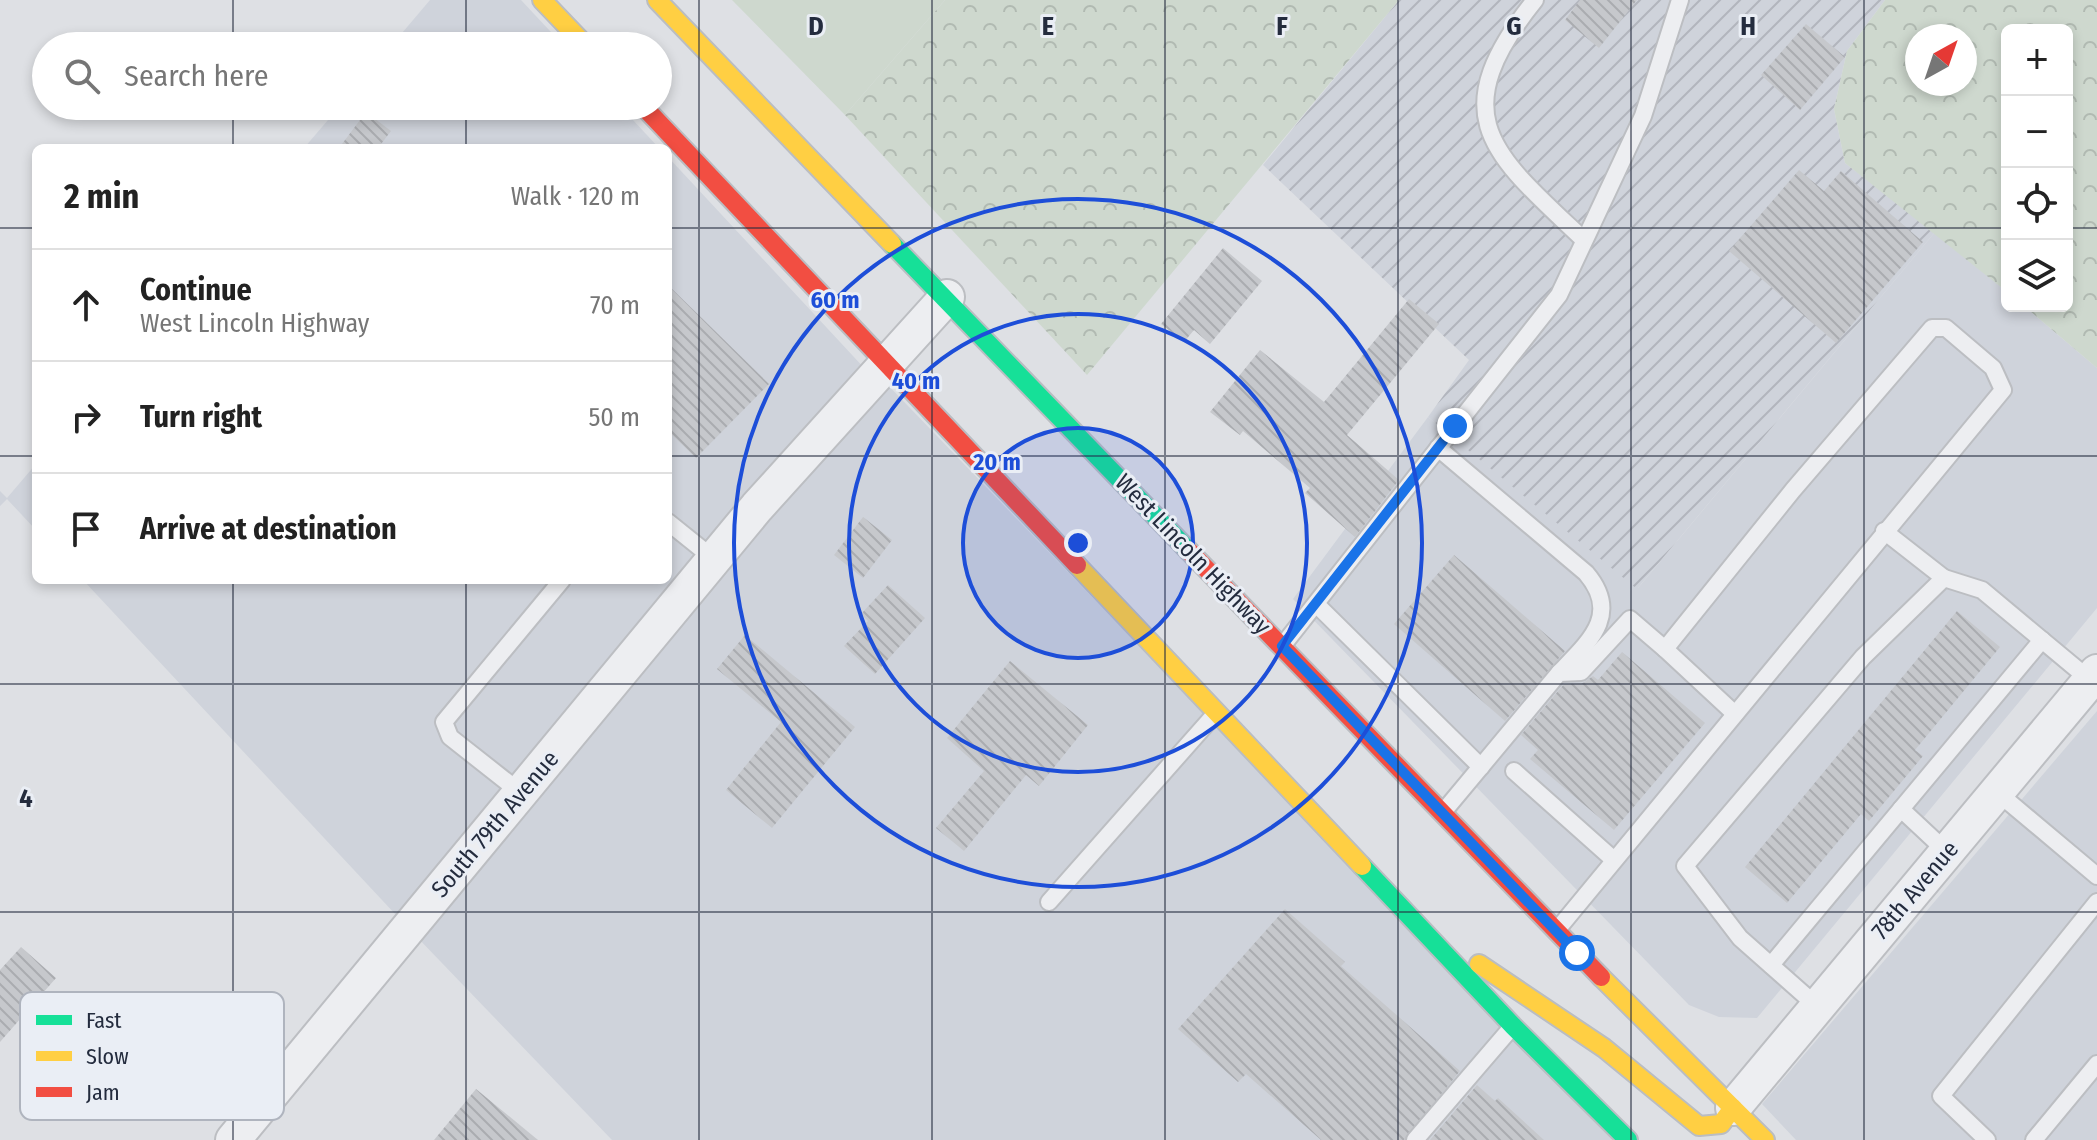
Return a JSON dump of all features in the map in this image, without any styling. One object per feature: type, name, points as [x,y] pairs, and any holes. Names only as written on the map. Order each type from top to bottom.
[{"type":"main road","points":[[542,0],[573,32]]},
{"type":"main road","name":"West Lincoln Highway","points":[[657,0],[1556,931],[1765,1140]]},
{"type":"main road","points":[[656,120],[1513,1026],[1628,1140]]},
{"type":"main road","points":[[1414,921],[1604,1048],[1699,1126],[1721,1124],[1733,1108]]},
{"type":"street","name":"South 79th Avenue","points":[[284,1079],[757,507],[947,297]]},
{"type":"street","name":"78th Avenue","points":[[1733,1108],[2093,676]]},
{"type":"street","name":"South 79th Avenue","points":[[233,1140],[250,1120]]},
{"type":"lane","points":[[1535,0],[1506,37],[1483,102],[1489,133],[1511,171],[1584,240]]},
{"type":"lane","points":[[1282,646],[1559,295],[1643,116],[1680,0]]},
{"type":"lane","points":[[1556,931],[2003,390],[1993,368],[1946,328],[1932,328],[1793,490],[1665,649]]},
{"type":"lane","points":[[1438,448],[1598,587],[1604,604],[1599,622],[1442,813]]},
{"type":"lane","points":[[672,525],[714,559]]},
{"type":"lane","points":[[1884,531],[1944,578],[1982,590],[2042,640],[2093,676]]},
{"type":"lane","points":[[1818,1007],[1740,938],[1685,866],[1863,657],[1944,578]]},
{"type":"lane","points":[[521,793],[450,737],[444,722],[559,584]]},
{"type":"lane","points":[[1316,604],[1481,767]]},
{"type":"lane","points":[[1559,673],[1581,672],[1630,619],[1735,714]]},
{"type":"lane","points":[[1771,965],[2042,640]]},
{"type":"lane","points":[[1049,902],[1217,712]]},
{"type":"lane","points":[[1514,771],[1614,860]]},
{"type":"lane","points":[[1997,792],[2097,876]]},
{"type":"lane","points":[[1901,809],[1947,852]]},
{"type":"lane","points":[[1987,1140],[1941,1096],[2097,902]]},
{"type":"lane","points":[[1415,1140],[1513,1026]]},
{"type":"lane","points":[[2034,1140],[2097,1064]]},
{"type":"shaded area","points":[[430,0],[521,0],[551,32],[403,32]]},
{"type":"shaded area","points":[[1399,0],[1885,0],[1847,51],[1834,109],[1845,163],[1935,232],[1637,589],[1428,417],[1469,360],[1263,165]]},
{"type":"shaded area","points":[[328,120],[633,120],[655,144],[307,144]]},
{"type":"shaded area","points":[[672,161],[866,370],[396,915],[87,584],[672,584]]},
{"type":"shaded area","points":[[1935,232],[2001,287],[2001,312],[2031,312],[2097,368],[2097,608],[1757,1018],[1719,1017],[1689,1005],[1293,599],[1428,417],[1638,588]]},
{"type":"shaded area","points":[[884,381],[1615,1140],[612,1140],[416,936]]},
{"type":"shaded area","points":[[32,469],[32,526],[7,499],[0,506],[0,491],[7,498]]},
{"type":"shaded area","points":[[2097,711],[2097,1140],[1796,1140],[1762,1104]]},
{"type":"green space","points":[[732,0],[945,0],[845,115]]},
{"type":"green space","points":[[945,0],[1399,0],[1087,375],[845,115]]},
{"type":"green space","points":[[1885,0],[2097,0],[2097,368],[2031,312],[2073,312],[2073,24],[2001,24],[2001,287],[1845,163],[1834,109],[1847,51]]},
{"type":"building","points":[[1580,0],[1637,0],[1599,48],[1565,20]]},
{"type":"building","points":[[1806,24],[1845,57],[1800,110],[1761,75]]},
{"type":"building","points":[[360,120],[377,120],[391,131],[381,144],[342,144]]},
{"type":"building","points":[[1799,170],[1824,191],[1841,171],[1923,242],[1836,343],[1729,251]]},
{"type":"building","points":[[1223,248],[1262,281],[1210,344],[1194,330],[1184,342],[1161,324]]},
{"type":"building","points":[[672,289],[769,384],[696,458],[672,435]]},
{"type":"building","points":[[1409,299],[1439,324],[1347,435],[1399,480],[1355,537],[1305,493],[1310,488],[1243,431],[1240,435],[1210,412],[1260,350],[1324,402]]},
{"type":"building","points":[[863,517],[892,540],[863,578],[834,555]]},
{"type":"building","points":[[1454,555],[1565,651],[1505,721],[1394,624]]},
{"type":"building","points":[[888,585],[925,618],[875,674],[844,646],[868,621],[861,614]]},
{"type":"building","points":[[1957,611],[2000,647],[1915,750],[1923,756],[1869,821],[1861,814],[1787,903],[1745,867]]},
{"type":"building","points":[[745,635],[855,727],[772,828],[726,790],[781,722],[717,669]]},
{"type":"building","points":[[1622,652],[1705,723],[1614,830],[1530,759],[1538,750],[1521,735],[1564,684],[1583,683],[1593,676],[1598,680]]},
{"type":"building","points":[[1010,661],[1088,725],[1039,786],[1026,775],[964,851],[936,828],[984,771],[947,738]]},
{"type":"building","points":[[1285,909],[1345,962],[1341,966],[1460,1071],[1404,1140],[1321,1140],[1246,1074],[1238,1082],[1178,1029]]},
{"type":"building","points":[[21,947],[56,978],[44,992],[20,992],[20,1019],[0,1042],[0,970]]},
{"type":"building","points":[[1477,1085],[1495,1101],[1498,1098],[1544,1140],[1430,1140]]},
{"type":"building","points":[[476,1089],[538,1140],[434,1140]]},
{"type":"traffic: fast","points":[[892,244],[1188,550]]},
{"type":"traffic: fast","points":[[1362,866],[1513,1026],[1628,1140]]},
{"type":"traffic: slow","points":[[542,0],[573,32]]},
{"type":"traffic: slow","points":[[657,0],[892,244]]},
{"type":"traffic: slow","points":[[1077,565],[1362,866]]},
{"type":"traffic: slow","points":[[1479,964],[1604,1048],[1699,1126],[1721,1124],[1733,1108]]},
{"type":"traffic: slow","points":[[1601,977],[1765,1140]]},
{"type":"traffic: jam","points":[[656,120],[1077,565]]},
{"type":"traffic: jam","points":[[1188,550],[1601,977]]},
{"type":"route","points":[[1455,426],[1282,646],[1577,953]]}]
